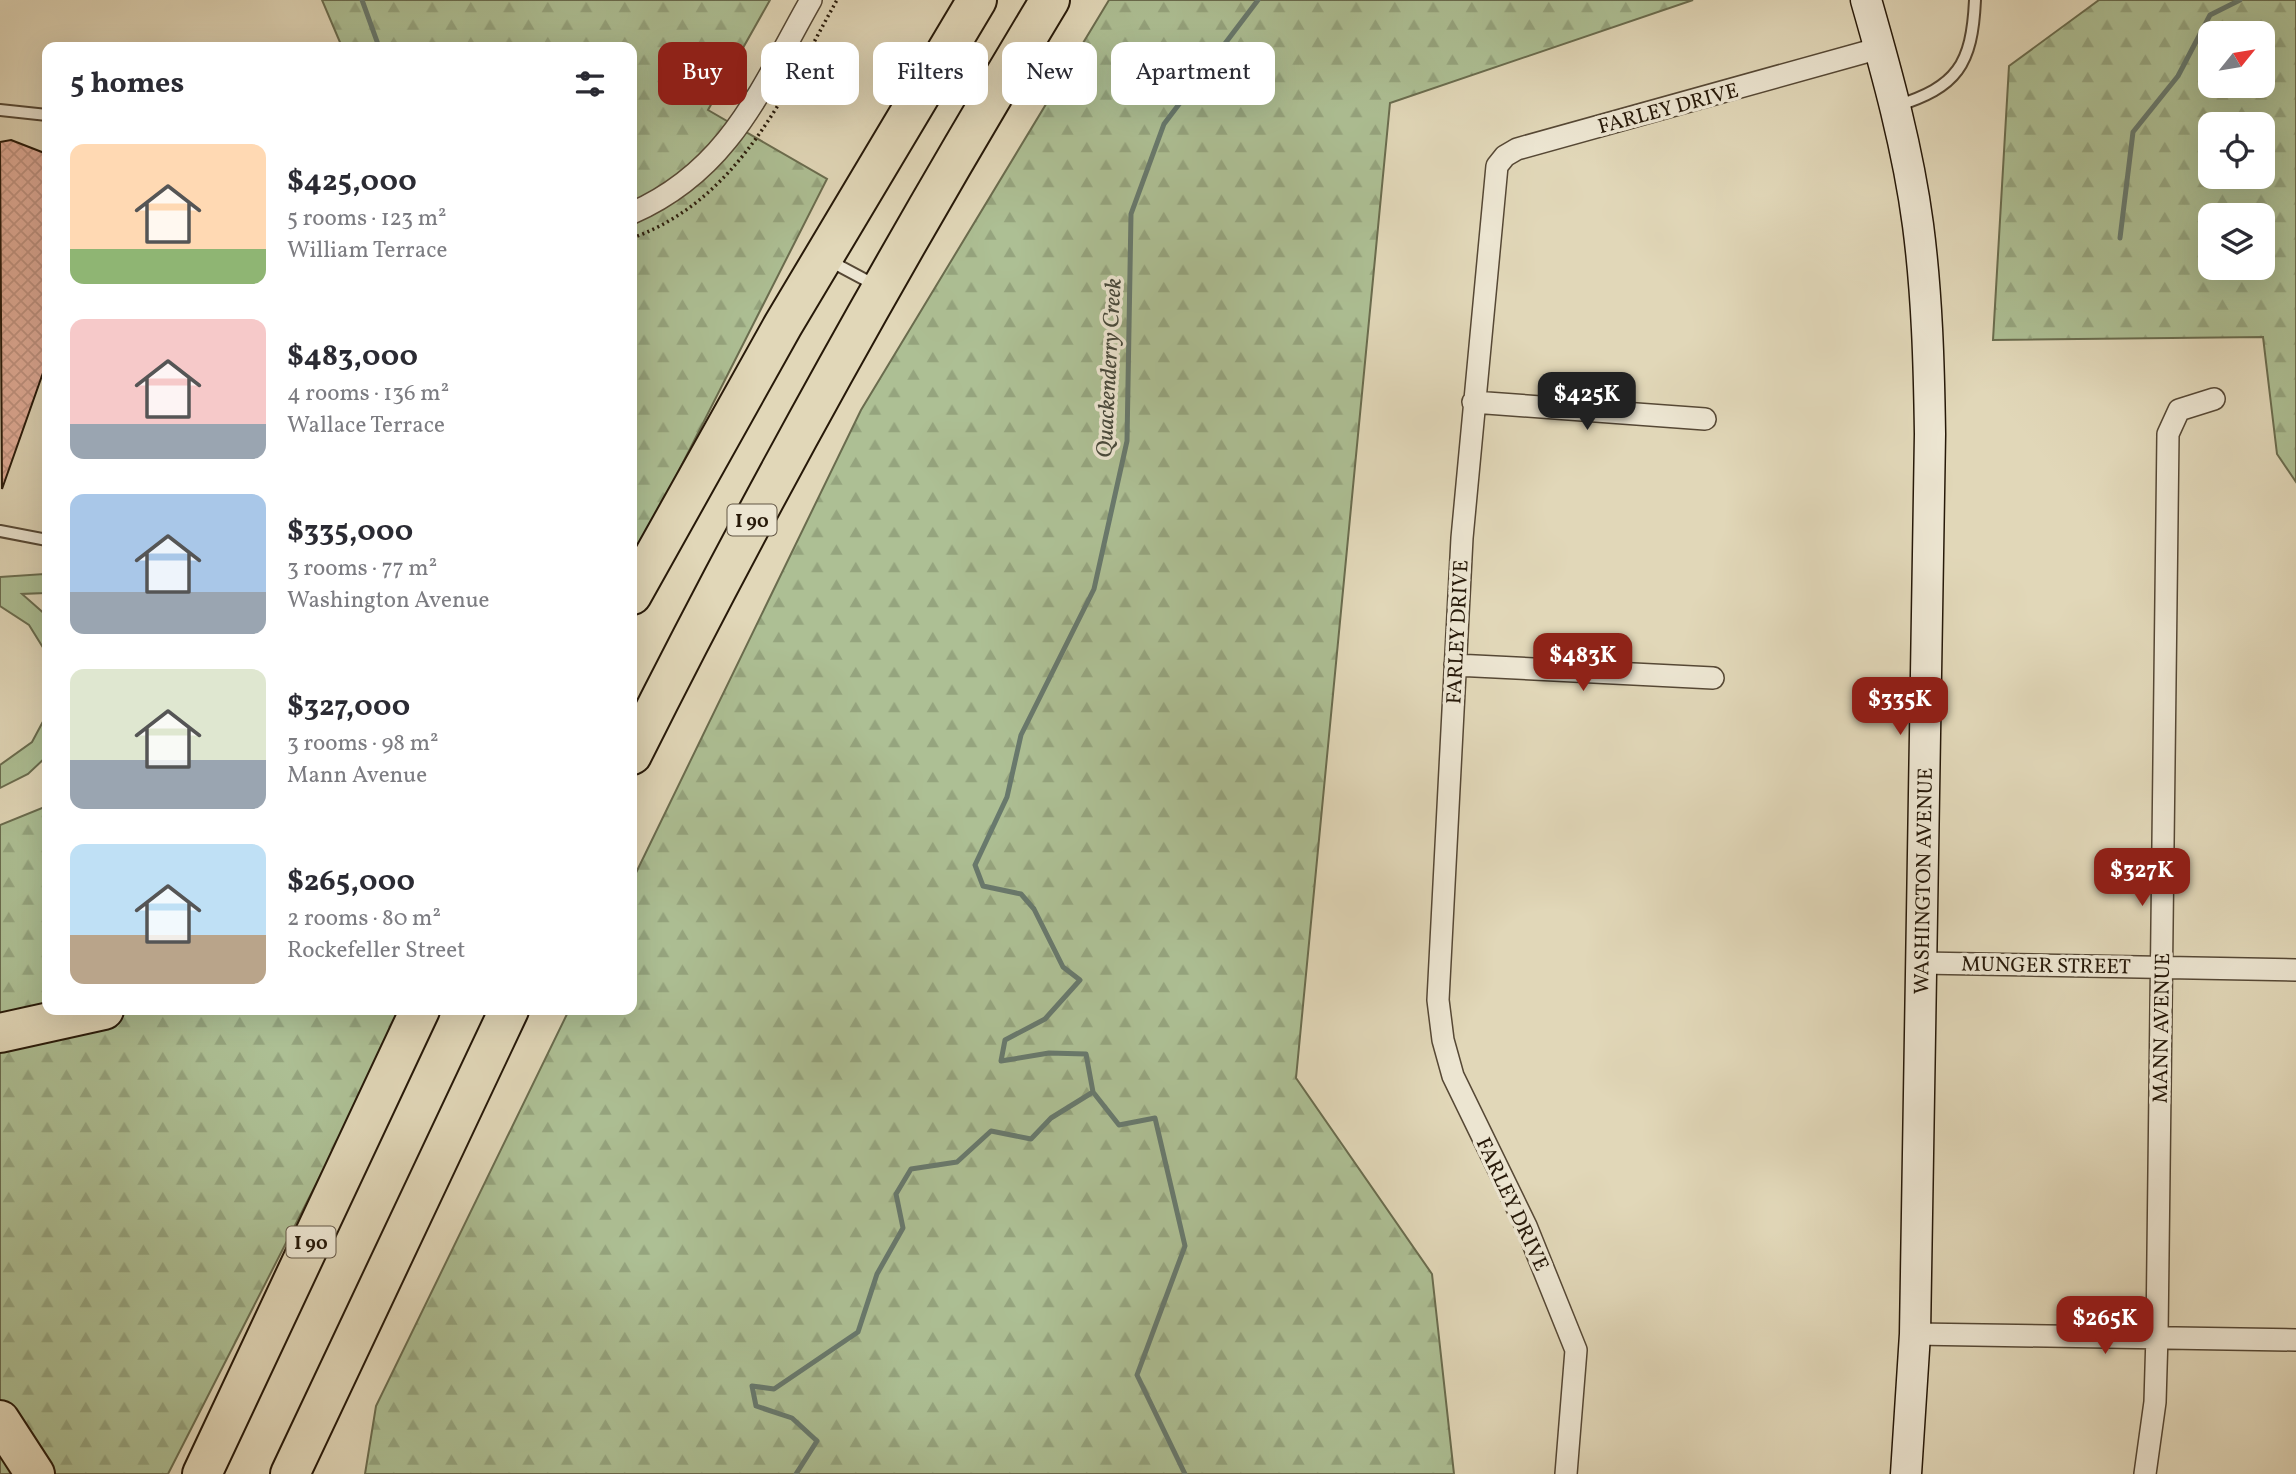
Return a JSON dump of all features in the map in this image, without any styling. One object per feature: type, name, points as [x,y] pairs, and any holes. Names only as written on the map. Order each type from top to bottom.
[{"type":"highway","points":[[637,586],[732,413],[977,0]]},
{"type":"highway","name":"I 90","points":[[637,745],[754,517],[880,288],[1050,0]]},
{"type":"highway","points":[[637,555],[732,413]]},
{"type":"highway","points":[[0,1033],[81,1015]]},
{"type":"highway","name":"I 90","points":[[202,1474],[418,1015]]},
{"type":"highway","points":[[295,1465],[507,1015]]},
{"type":"highway","points":[[0,1420],[35,1474]]},
{"type":"street","points":[[637,211],[684,185],[719,153],[748,110],[811,0]]},
{"type":"street","name":"WASHINGTON AVENUE","points":[[1866,0],[1894,107],[1918,224],[1929,350],[1930,434],[1915,1334],[1906,1474]]},
{"type":"street","name":"FARLEY DRIVE","points":[[1566,1474],[1576,1350],[1526,1226],[1453,1076],[1443,1040],[1438,1000],[1455,666],[1473,402],[1497,166],[1504,156],[1517,149],[1880,48]]},
{"type":"street","name":"MANN AVENUE","points":[[2145,1474],[2155,1402],[2157,1335],[2168,434],[2179,410],[2214,399]]},
{"type":"street","points":[[1473,402],[1704,419]]},
{"type":"street","points":[[1455,666],[1713,678]]},
{"type":"street","name":"MUNGER STREET","points":[[1921,963],[2296,970]]},
{"type":"street","points":[[1915,1334],[2157,1335],[2296,1340]]},
{"type":"lane","points":[[1894,107],[1927,97],[1952,80],[1969,50],[1975,0]]},
{"type":"lane","points":[[0,110],[42,114]]},
{"type":"lane","points":[[823,257],[880,288]]},
{"type":"lane","points":[[0,531],[42,539]]},
{"type":"green space","points":[[322,0],[770,0],[746,42],[658,42],[658,105],[711,105],[708,110],[827,179],[637,553],[637,42],[340,42]]},
{"type":"green space","points":[[1109,0],[1693,0],[1390,103],[1296,1078],[1432,1274],[1454,1474],[365,1474],[376,1406],[567,1015],[637,1015],[637,871],[861,410],[1045,105],[1097,105],[1097,42],[1084,42]]},
{"type":"green space","points":[[2099,0],[2296,0],[2296,482],[2277,454],[2263,337],[1993,340],[2009,66]]},
{"type":"green space","points":[[42,574],[42,593],[22,594],[42,612],[42,646],[29,625],[0,606],[0,577]]},
{"type":"green space","points":[[42,723],[42,761],[28,774],[0,788],[0,765],[32,742]]},
{"type":"green space","points":[[42,808],[42,1015],[402,1015],[168,1474],[0,1474],[0,825]]},
{"type":"building","points":[[11,140],[42,152],[42,376],[2,489],[0,142]]},
{"type":"waterway","points":[[362,0],[377,42]]},
{"type":"waterway","name":"Quackenderry Creek","points":[[796,1474],[817,1441],[792,1418],[756,1406],[752,1386],[774,1389],[858,1332],[877,1274],[903,1228],[896,1194],[911,1169],[957,1162],[991,1131],[1031,1139],[1051,1118],[1093,1092],[1086,1054],[1049,1053],[1001,1061],[1005,1040],[1045,1019],[1080,980],[1063,967],[1034,909],[1021,894],[983,886],[975,865],[1007,797],[1021,735],[1094,589],[1127,441],[1131,214],[1164,124],[1258,0]]},
{"type":"waterway","points":[[2120,238],[2133,132],[2178,76],[2210,15],[2240,0]]},
{"type":"waterway","points":[[1093,1092],[1119,1125],[1155,1118],[1185,1246],[1137,1375],[1185,1474]]}]
